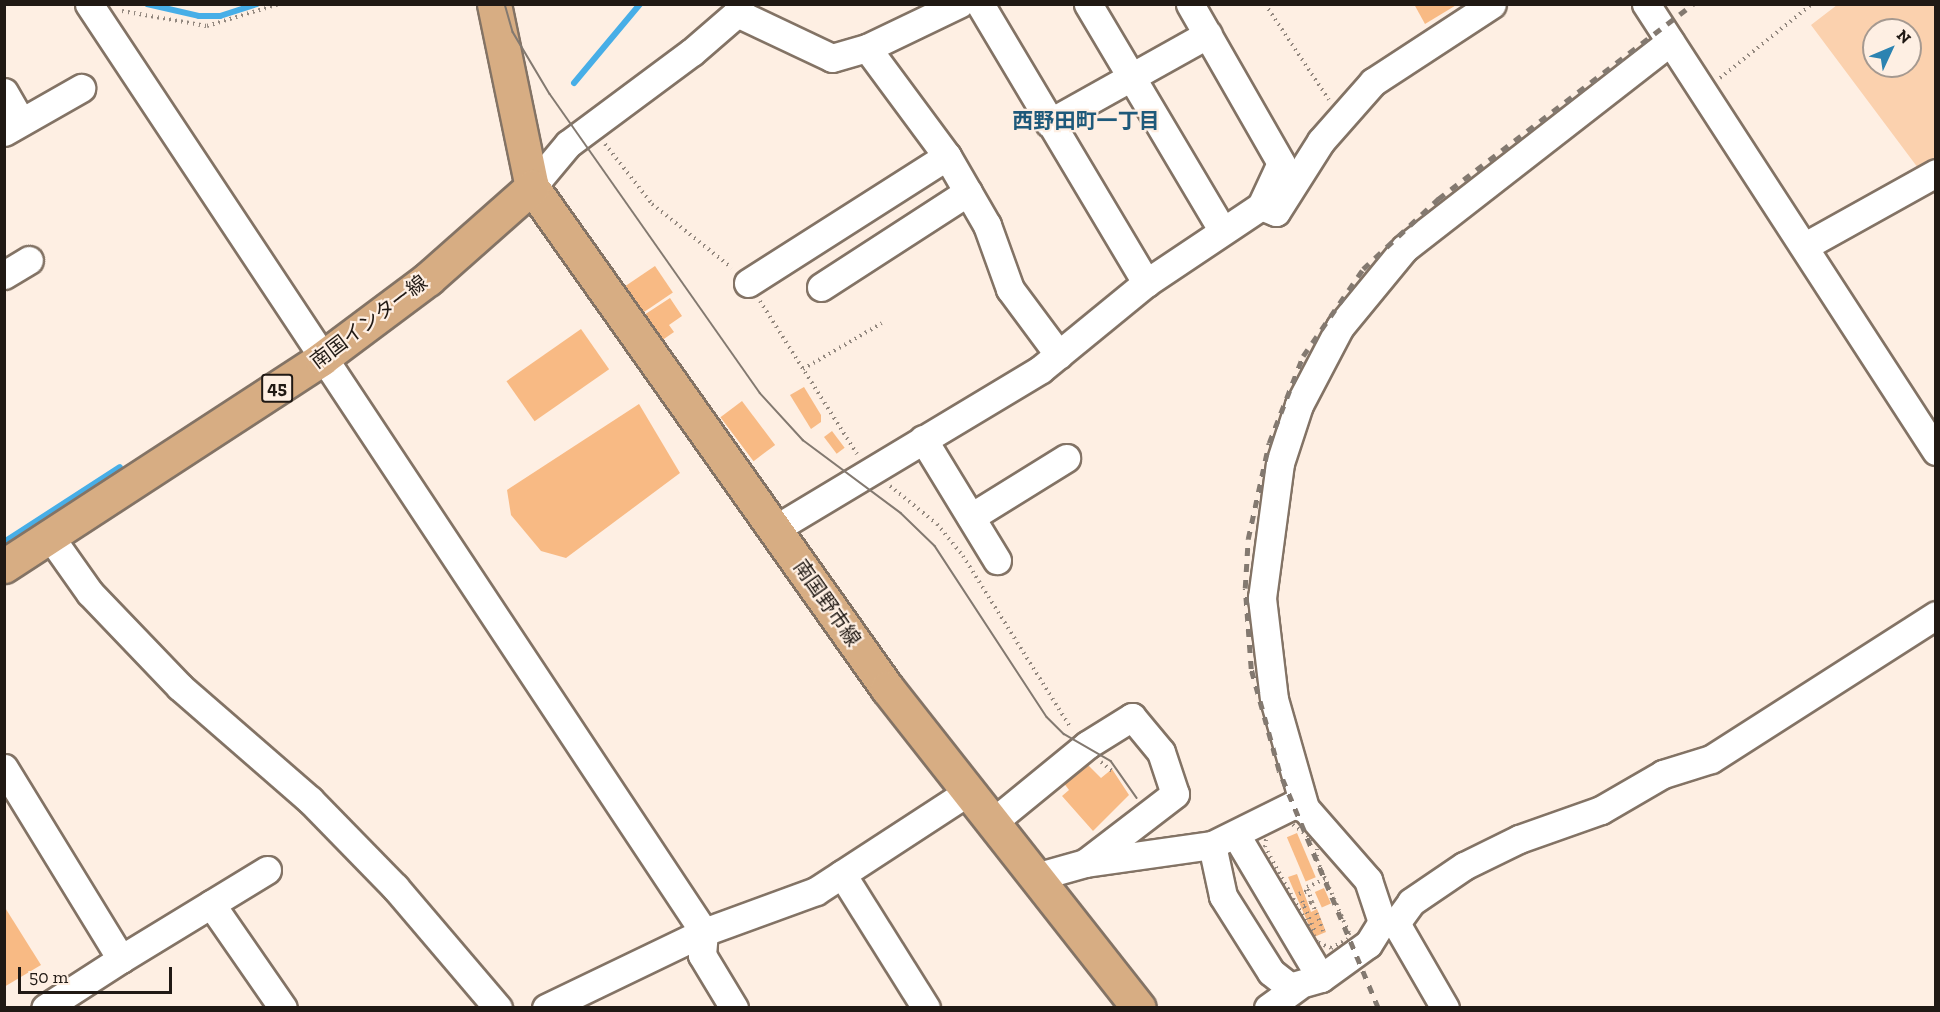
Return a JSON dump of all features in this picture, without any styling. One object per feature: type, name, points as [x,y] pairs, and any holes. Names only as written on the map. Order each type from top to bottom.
[{"type":"main road","points":[[494,4],[532,187]]},
{"type":"main road","points":[[506,70],[519,4]]},
{"type":"main road","name":"南国インター線","points":[[4,566],[51,538],[321,359],[428,279],[532,187]]},
{"type":"main road","name":"南国野市線","points":[[532,187],[887,688],[968,792],[1039,876],[1139,1008]]},
{"type":"street","points":[[532,187],[568,144],[739,9],[832,58],[867,48],[959,4]]},
{"type":"street","points":[[980,4],[1146,283]]},
{"type":"street","points":[[1088,4],[1222,230]]},
{"type":"street","points":[[775,529],[1059,355],[1146,283],[1261,206],[1281,163],[1190,4]]},
{"type":"street","points":[[1261,206],[1276,213],[1321,141],[1394,66],[1492,4]]},
{"type":"street","points":[[89,5],[321,359],[704,932],[702,955],[734,1008]]},
{"type":"street","points":[[1650,6],[1701,93],[1804,246],[1935,451]]},
{"type":"street","points":[[1049,123],[1208,34]]},
{"type":"street","points":[[1445,1008],[1389,922],[1368,880],[1305,808],[1274,699],[1262,598],[1280,463],[1299,405],[1340,327],[1405,248],[1670,42]]},
{"type":"street","points":[[867,48],[947,156],[987,225],[1010,289],[1059,355]]},
{"type":"street","points":[[4,92],[13,127],[81,88]]},
{"type":"street","points":[[748,283],[947,156]]},
{"type":"street","points":[[1804,246],[1935,173]]},
{"type":"street","points":[[821,287],[968,192]]},
{"type":"street","points":[[4,275],[29,260]]},
{"type":"street","points":[[923,439],[997,560]]},
{"type":"street","points":[[971,517],[1066,458]]},
{"type":"street","points":[[51,538],[90,593],[180,687],[333,824],[395,886],[498,1008]]},
{"type":"street","points":[[1268,1008],[1298,981],[1368,944],[1411,902],[1464,866],[1520,839],[1601,810],[1663,774],[1711,759],[1935,615]]},
{"type":"street","points":[[993,822],[1088,745],[1132,717],[1161,752],[1175,795],[1085,863]]},
{"type":"street","points":[[4,768],[121,959]]},
{"type":"street","points":[[546,1008],[704,932],[816,891],[968,792]]},
{"type":"street","points":[[1039,876],[1085,863],[1224,839],[1287,806],[1305,808]]},
{"type":"street","points":[[1224,839],[1298,981]]},
{"type":"street","points":[[1224,839],[1223,896],[1298,981]]},
{"type":"street","points":[[45,1008],[267,870]]},
{"type":"street","points":[[842,874],[926,1008]]},
{"type":"street","points":[[211,904],[283,1008]]},
{"type":"path","points":[[89,5],[207,26],[279,4]]},
{"type":"path","points":[[1265,4],[1341,118]]},
{"type":"path","points":[[1701,93],[1812,4]]},
{"type":"path","points":[[592,126],[652,204],[748,283],[869,470],[920,508],[963,556],[1071,728],[1064,734]]},
{"type":"path","points":[[803,369],[882,323]]},
{"type":"path","points":[[1288,821],[1310,834],[1325,879],[1349,933],[1348,939],[1331,948],[1317,942],[1277,872],[1265,847],[1267,832],[1288,821]]},
{"type":"path","points":[[1312,902],[1307,887],[1325,879]]},
{"type":"path","points":[[1299,894],[1310,890]]},
{"type":"path","points":[[1302,901],[1316,934]]},
{"type":"path","points":[[1314,910],[1323,931]]},
{"type":"shaded area","points":[[1837,5],[1935,5],[1935,158],[1918,168],[1811,25]]},
{"type":"building","points":[[1414,4],[1458,4],[1425,24]]},
{"type":"building","points":[[655,266],[673,293],[642,313],[624,287]]},
{"type":"building","points":[[670,298],[682,316],[669,325],[674,332],[661,341],[644,315]]},
{"type":"building","points":[[581,329],[609,369],[535,421],[506,381]]},
{"type":"building","points":[[804,387],[821,415],[821,422],[811,429],[790,395]]},
{"type":"building","points":[[742,401],[775,445],[754,461],[720,417]]},
{"type":"building","points":[[639,404],[680,473],[566,558],[541,551],[511,515],[507,490]]},
{"type":"building","points":[[832,431],[845,448],[837,454],[824,437]]},
{"type":"building","points":[[1085,762],[1101,778],[1112,769],[1129,795],[1093,831],[1062,796],[1069,790],[1063,782]]},
{"type":"building","points":[[1297,833],[1316,877],[1306,881],[1287,837]]},
{"type":"building","points":[[1297,874],[1311,912],[1317,909],[1326,932],[1314,937],[1288,877]]},
{"type":"building","points":[[1324,888],[1331,904],[1322,908],[1315,892]]},
{"type":"building","points":[[4,906],[41,965],[4,987]]},
{"type":"waterway","points":[[147,4],[199,16],[220,16],[257,4]]},
{"type":"waterway","points":[[574,83],[640,4]]},
{"type":"waterway","points":[[4,542],[120,467]]},
{"type":"tram line","points":[[505,4],[513,32],[550,94],[760,393],[803,440],[901,513],[935,546],[1047,717],[1064,734],[1111,761],[1137,798]]},
{"type":"railway","points":[[1378,1008],[1279,771],[1251,669],[1245,588],[1248,539],[1269,443],[1303,356],[1363,269],[1438,199],[1693,4]]},
{"type":"district","name":"西野田町一丁目","points":[[1086,121]]}]
